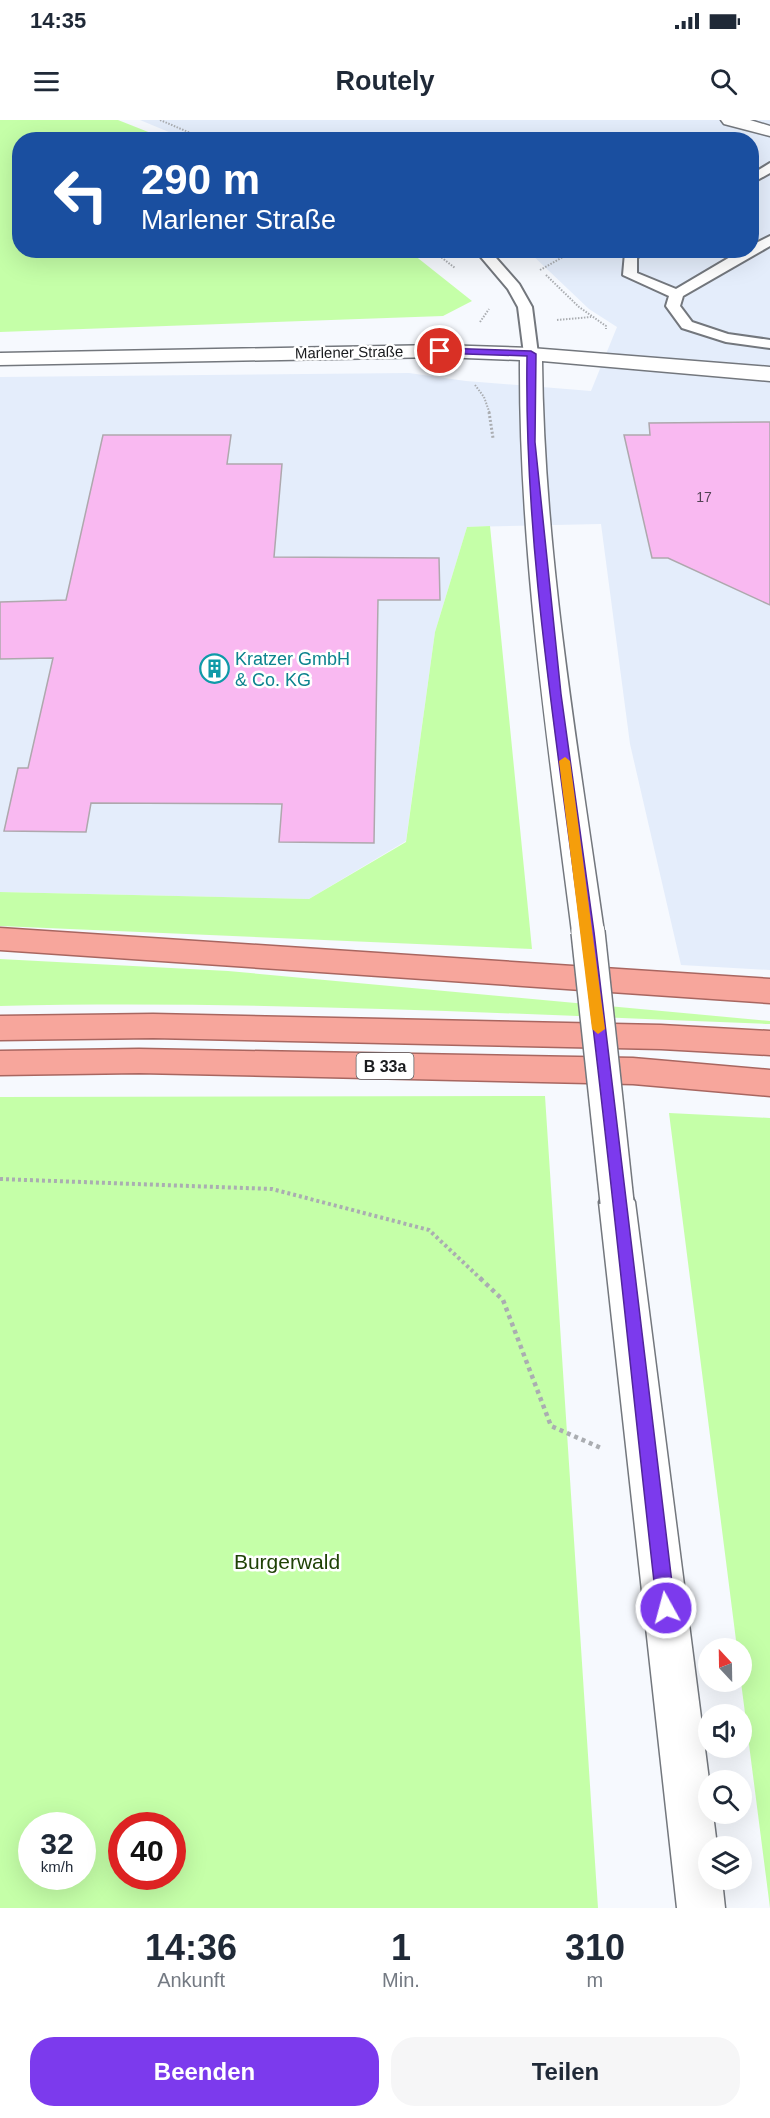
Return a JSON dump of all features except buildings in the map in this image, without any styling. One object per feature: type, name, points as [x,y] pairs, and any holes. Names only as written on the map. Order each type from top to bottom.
[{"type":"highway","points":[[0,939],[770,991]]},
{"type":"highway","name":"B 33a","points":[[0,1028],[165,1026],[662,1037],[770,1043]]},
{"type":"highway","name":"B 33a","points":[[0,1063],[139,1061],[621,1071],[770,1083]]},
{"type":"street","points":[[730,120],[770,131]]},
{"type":"street","name":"Marlener Straße","points":[[0,359],[422,351],[531,354],[770,374]]},
{"type":"street","points":[[531,354],[531,442],[556,694],[588,932],[617,1202],[701,1908]]},
{"type":"lane","points":[[488,258],[514,287],[525,307],[531,354]]},
{"type":"lane","points":[[630,258],[630,275],[677,294]]},
{"type":"lane","points":[[739,258],[677,294],[673,306],[687,324],[726,338],[770,344]]},
{"type":"path","points":[[160,120],[188,132]]},
{"type":"path","points":[[561,258],[540,270],[592,317]]},
{"type":"path","points":[[0,1179],[272,1189],[429,1230],[503,1300],[550,1426],[649,1469]]},
{"type":"shaded area","points":[[140,120],[770,120],[770,970],[681,965],[630,744],[601,524],[467,527],[435,632],[406,841],[309,899],[0,892],[0,377],[409,373],[466,381],[591,391],[617,327],[589,309],[535,258],[759,258],[759,132],[169,132]]},
{"type":"green space","points":[[0,120],[118,120],[148,132],[12,132],[12,258],[418,258],[472,301],[443,316],[0,332]]},
{"type":"green space","points":[[490,526],[532,949],[0,926],[0,892],[309,899],[406,842],[435,632],[467,527]]},
{"type":"green space","points":[[0,959],[228,971],[770,1021],[770,1024],[289,1006],[0,1006]]},
{"type":"green space","name":"Burgerwald","points":[[545,1096],[598,1908],[0,1908],[0,1097]]},
{"type":"green space","points":[[669,1113],[770,1118],[770,1908],[751,1758],[752,1704],[744,1704],[742,1692],[752,1692],[752,1638],[736,1638]]},
{"type":"slow traffic","points":[[565,761],[588,932],[598,1029]]},
{"type":"place","name":"Kratzer GmbH & Co. KG","points":[[214,669]]},
{"type":"route","points":[[440,351],[531,354],[531,442],[556,694],[588,932],[617,1202],[666,1608]]}]
